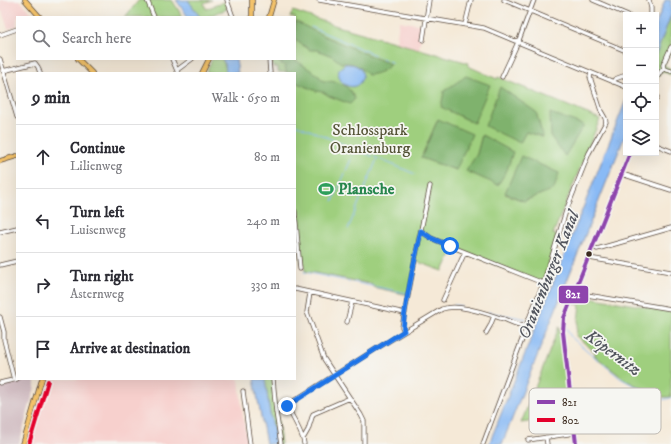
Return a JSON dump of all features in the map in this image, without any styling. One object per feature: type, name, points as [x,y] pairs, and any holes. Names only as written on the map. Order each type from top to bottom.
[{"type":"main road","points":[[25,0],[39,16]]},
{"type":"main road","points":[[252,0],[252,16]]},
{"type":"main road","points":[[269,16],[274,0]]},
{"type":"main road","points":[[79,60],[91,72]]},
{"type":"main road","points":[[202,72],[208,60]]},
{"type":"main road","points":[[0,161],[16,156]]},
{"type":"main road","points":[[23,444],[42,380]]},
{"type":"street","points":[[147,0],[154,16]]},
{"type":"street","points":[[227,0],[233,16]]},
{"type":"street","points":[[322,0],[484,28],[514,41],[519,40]]},
{"type":"street","points":[[348,5],[349,0]]},
{"type":"street","points":[[422,40],[430,0]]},
{"type":"street","points":[[465,25],[471,0]]},
{"type":"street","points":[[504,0],[623,50]]},
{"type":"street","points":[[502,77],[519,40],[534,0]]},
{"type":"street","points":[[593,0],[623,13]]},
{"type":"street","points":[[649,0],[652,8],[651,12]]},
{"type":"street","points":[[0,35],[16,29]]},
{"type":"street","points":[[519,40],[520,43],[623,86]]},
{"type":"street","points":[[659,75],[664,69],[663,65],[669,57],[671,47]]},
{"type":"street","points":[[0,59],[5,78],[15,104]]},
{"type":"street","points":[[172,60],[177,72],[191,60]]},
{"type":"street","points":[[269,60],[270,72]]},
{"type":"street","points":[[3,71],[35,62],[40,72]]},
{"type":"street","points":[[664,69],[671,71]]},
{"type":"street","points":[[482,444],[543,283],[566,211],[590,153],[606,122],[606,118],[601,111],[590,77],[591,73]]},
{"type":"street","points":[[614,82],[623,76]]},
{"type":"street","points":[[0,79],[5,78]]},
{"type":"street","points":[[659,146],[671,151]]},
{"type":"street","points":[[570,388],[563,332],[564,318],[629,156]]},
{"type":"street","points":[[622,174],[671,190]]},
{"type":"street","points":[[404,331],[402,327],[430,186]]},
{"type":"street","points":[[296,223],[300,269]]},
{"type":"street","points":[[0,232],[16,228]]},
{"type":"street","points":[[593,247],[597,249],[671,228]]},
{"type":"street","points":[[421,231],[431,238],[543,283]]},
{"type":"street","points":[[443,300],[465,252]]},
{"type":"street","points":[[589,258],[671,272]]},
{"type":"street","points":[[0,265],[16,261]]},
{"type":"street","points":[[296,289],[405,313]]},
{"type":"street","points":[[310,293],[307,308],[308,317],[324,359],[364,421],[364,444]]},
{"type":"street","points":[[575,293],[671,309]]},
{"type":"street","points":[[347,322],[352,302]]},
{"type":"street","points":[[276,412],[404,331],[445,308],[461,308],[526,326]]},
{"type":"street","points":[[486,333],[494,316]]},
{"type":"street","points":[[0,317],[4,332],[4,340],[15,379],[0,383]]},
{"type":"street","points":[[273,380],[281,444]]},
{"type":"street","points":[[243,390],[250,444]]},
{"type":"street","points":[[304,444],[304,437],[313,414],[350,398]]},
{"type":"street","points":[[287,406],[293,420],[304,437]]},
{"type":"street","points":[[528,440],[568,434]]},
{"type":"street","points":[[575,434],[576,444]]},
{"type":"street","points":[[546,437],[547,444]]},
{"type":"shaded area","points":[[0,0],[20,0],[34,16],[16,16],[16,26],[8,29],[2,11],[0,12]]},
{"type":"shaded area","points":[[399,21],[423,25],[419,49],[396,43]]},
{"type":"shaded area","points":[[22,380],[35,380],[35,387],[19,444],[0,444],[0,386]]},
{"type":"shaded area","points":[[45,380],[239,380],[243,418],[248,444],[26,444]]},
{"type":"green space","points":[[139,0],[172,0],[182,16],[126,16]]},
{"type":"green space","points":[[188,0],[212,0],[204,3],[206,9],[224,2],[227,9],[209,16],[199,16]]},
{"type":"green space","name":"Schlosspark Oranienburg","points":[[293,11],[337,26],[469,63],[468,66],[497,79],[498,77],[600,119],[553,234],[557,236],[542,283],[454,248],[443,271],[415,261],[409,295],[373,287],[371,284],[305,271],[304,263],[301,263],[296,205],[296,72],[278,72],[278,67],[273,67],[272,60],[296,60],[296,16],[290,16]],"holes":[[[536,112],[542,137],[526,132]],[[438,119],[456,170],[421,158]],[[482,135],[498,185],[477,154]],[[554,189],[524,201],[505,194]]]},
{"type":"green space","points":[[671,15],[671,50],[664,65],[671,69],[671,75],[661,71],[659,75],[659,47]]},
{"type":"green space","points":[[296,22],[324,36],[390,64],[386,69],[380,72],[368,75],[356,65],[341,63],[332,56],[317,50],[310,50],[296,41]]},
{"type":"green space","points":[[212,60],[222,60],[226,72],[206,72]]},
{"type":"green space","points":[[276,60],[296,60],[318,75],[323,81],[342,84],[349,90],[355,99],[350,104],[296,82],[296,72],[287,72],[284,65]]},
{"type":"green space","points":[[466,76],[490,85],[474,123],[441,107],[444,91]]},
{"type":"green space","points":[[500,87],[536,112],[543,137],[526,132],[520,143],[485,126]]},
{"type":"green space","points":[[550,113],[584,125],[565,156],[551,137]]},
{"type":"green space","points":[[438,119],[472,134],[456,170],[421,158]]},
{"type":"green space","points":[[482,135],[513,152],[507,170],[498,185],[466,171],[477,154]]},
{"type":"green space","points":[[521,156],[559,173],[554,189],[524,201],[505,193]]},
{"type":"green space","points":[[576,295],[671,311],[671,397],[661,397],[661,388],[642,388],[625,380],[595,356],[595,352],[576,336],[580,305],[572,303]]},
{"type":"green space","points":[[559,327],[567,388],[535,388]]},
{"type":"green space","points":[[265,380],[273,380],[281,444],[277,444],[270,414]]},
{"type":"green space","points":[[529,403],[529,422],[521,423]]},
{"type":"water","points":[[176,0],[188,0],[199,16],[187,16]]},
{"type":"water","points":[[665,0],[671,0],[671,15],[659,47],[659,16]]},
{"type":"water","points":[[223,60],[236,60],[238,72],[226,72],[225,64]]},
{"type":"water","points":[[345,64],[354,65],[360,68],[362,78],[355,86],[349,86],[343,83],[340,78],[339,69]]},
{"type":"water","points":[[623,108],[623,141],[502,444],[489,444]]},
{"type":"water","points":[[254,380],[265,380],[270,414],[277,444],[266,444]]},
{"type":"waterway","points":[[311,27],[393,63]]},
{"type":"waterway","points":[[296,124],[415,174]]},
{"type":"waterway","points":[[333,201],[355,150]]},
{"type":"waterway","points":[[348,229],[377,159]]},
{"type":"waterway","name":"Köpernitz","points":[[304,272],[406,293]]},
{"type":"waterway","name":"Köpernitz","points":[[454,305],[461,306]]},
{"type":"waterway","name":"Köpernitz","points":[[488,312],[526,319]]},
{"type":"waterway","name":"Köpernitz","points":[[566,328],[571,337],[620,378],[639,388]]},
{"type":"waterway","name":"Köpernitz","points":[[661,400],[671,398]]},
{"type":"transit line","name":"821","points":[[570,388],[563,332],[564,318],[629,156]]},
{"type":"transit line","name":"802","points":[[29,444],[48,381]]},
{"type":"transit line","name":"821","points":[[575,434],[576,444]]},
{"type":"place","name":"Plansche","points":[[326,189]]},
{"type":"route","points":[[287,406],[404,331],[402,327],[421,231],[431,238],[450,246]]},
{"type":"water label","name":"Oranienburger Kanal","points":[[549,275]]}]
